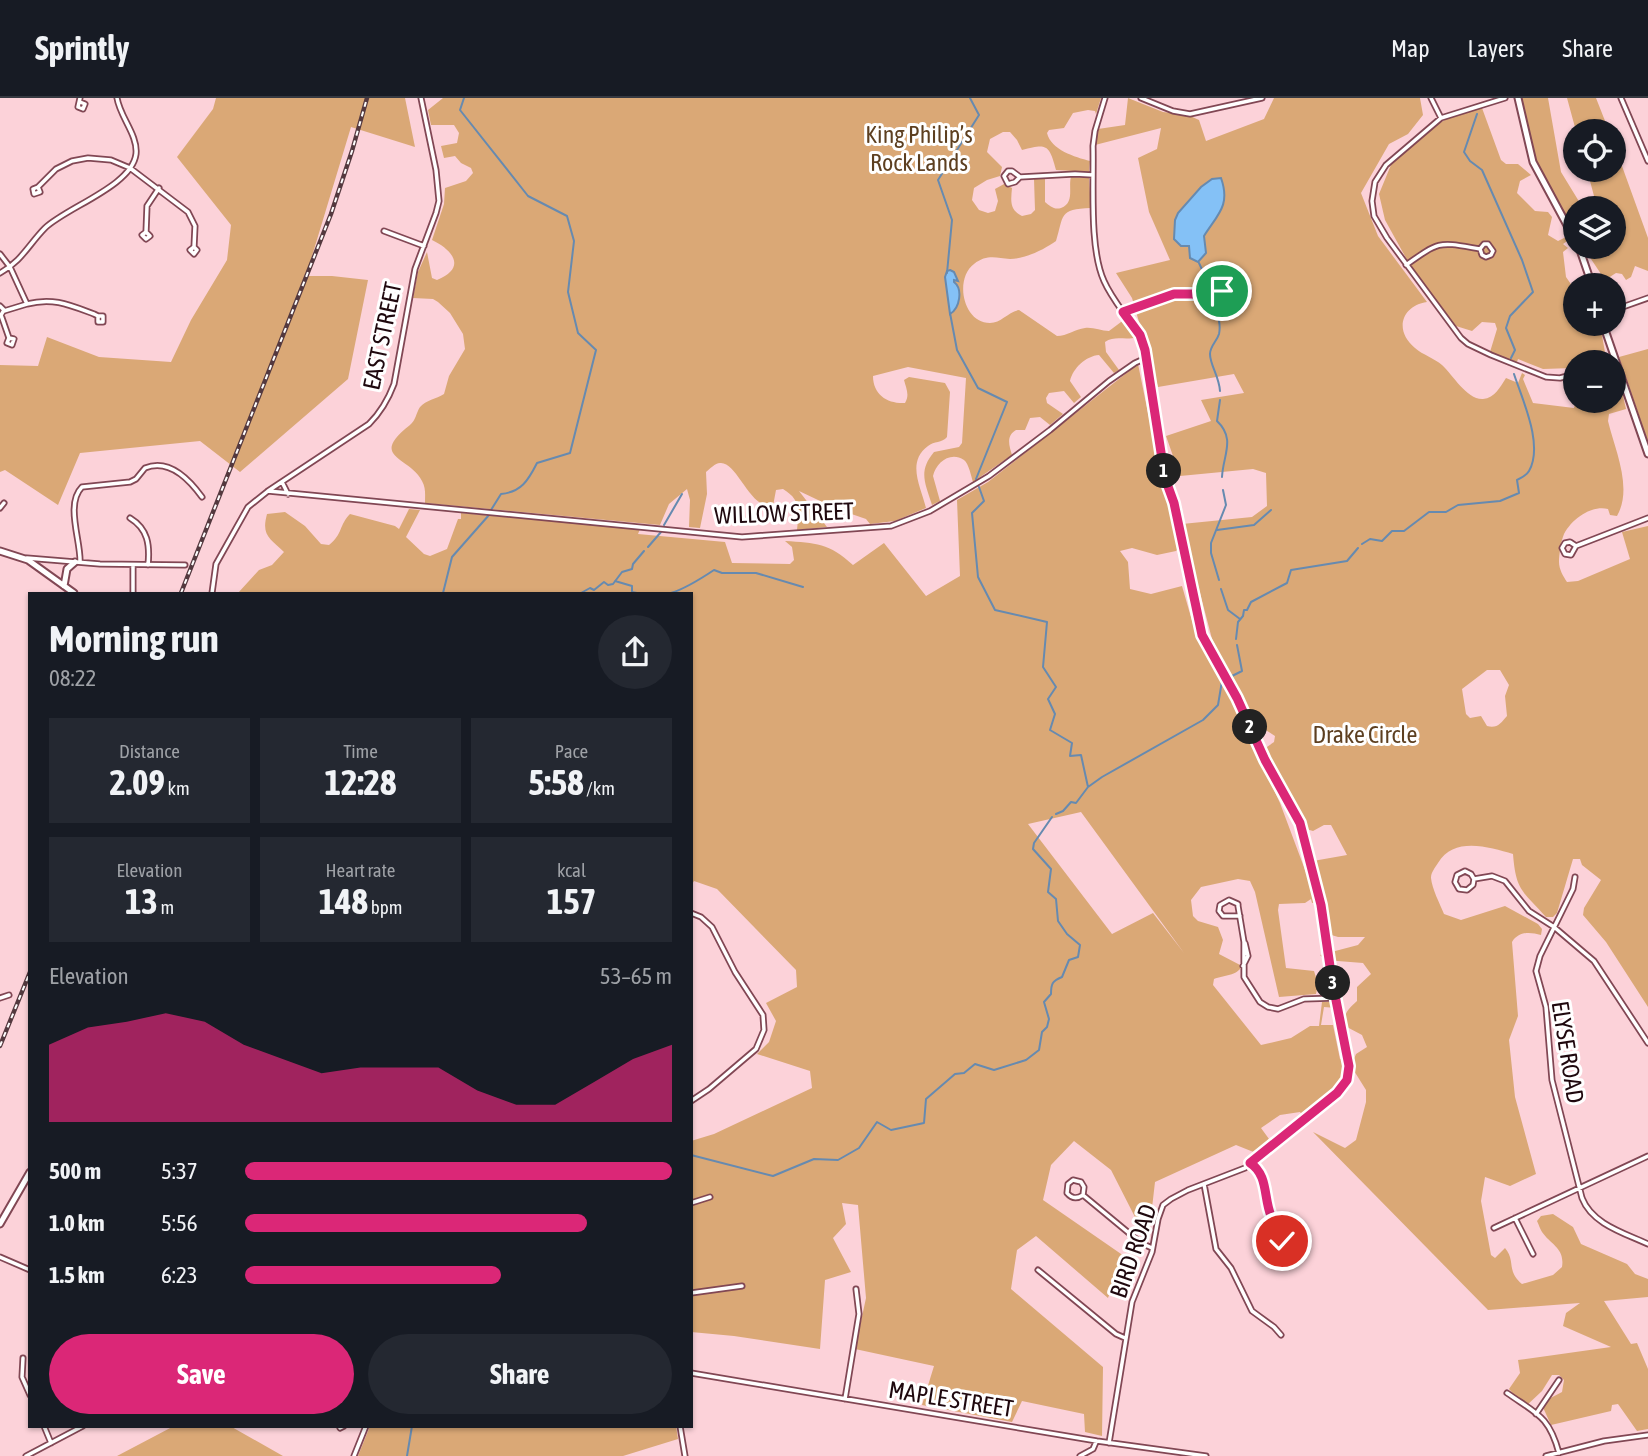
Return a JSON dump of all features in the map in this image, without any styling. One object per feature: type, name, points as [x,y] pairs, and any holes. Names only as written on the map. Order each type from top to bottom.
[{"type":"main road","points":[[1518,98],[1532,162],[1563,218]]},
{"type":"main road","points":[[1626,394],[1648,454]]},
{"type":"main road","points":[[0,551],[21,557],[73,592]]},
{"type":"main road","points":[[64,586],[66,569],[78,562]]},
{"type":"main road","points":[[0,1224],[28,1179]]},
{"type":"street","points":[[0,273],[27,252],[48,225],[112,184],[130,168],[136,149],[117,98]]},
{"type":"street","name":"EAST STREET","points":[[212,592],[215,566],[248,507],[369,424],[379,415],[388,400],[394,384],[415,269],[436,213],[439,191],[421,98]]},
{"type":"street","name":"BIRD ROAD","points":[[1105,98],[1095,131],[1097,263],[1106,286],[1140,335],[1165,478],[1174,503],[1202,635],[1227,679],[1269,767],[1290,802],[1304,836],[1321,906],[1349,1072],[1347,1080],[1332,1098],[1238,1172],[1204,1183],[1175,1196],[1163,1205],[1153,1248],[1133,1296],[1109,1443]]},
{"type":"street","points":[[1141,98],[1187,114],[1262,98]]},
{"type":"street","points":[[1431,98],[1441,118]]},
{"type":"street","points":[[1505,98],[1441,118],[1386,165],[1375,182],[1371,201],[1374,216],[1406,265],[1468,344],[1546,377],[1563,377]]},
{"type":"street","points":[[1621,98],[1648,161]]},
{"type":"street","points":[[38,187],[57,169],[78,160],[105,159],[130,168],[159,188],[191,218],[195,229],[194,247]]},
{"type":"street","points":[[1020,177],[1094,175]]},
{"type":"street","points":[[146,232],[145,210],[159,188]]},
{"type":"street","points":[[384,231],[424,246]]},
{"type":"street","points":[[1406,265],[1441,243],[1480,249]]},
{"type":"street","points":[[0,254],[10,267],[27,304]]},
{"type":"street","points":[[1227,286],[1237,292],[1230,301],[1222,294],[1227,286]]},
{"type":"street","points":[[1123,312],[1174,294],[1222,294]]},
{"type":"street","points":[[1626,306],[1648,298]]},
{"type":"street","points":[[1,313],[47,300],[61,302],[98,316]]},
{"type":"street","points":[[0,306],[9,338]]},
{"type":"street","name":"WILLOW STREET","points":[[268,491],[742,537],[891,526],[930,511],[989,477],[1051,430],[1109,380],[1146,358]]},
{"type":"street","points":[[78,562],[80,549],[75,527],[76,496],[82,487],[132,481],[145,468],[160,465],[176,471],[193,485],[202,497]]},
{"type":"street","points":[[282,482],[288,494]]},
{"type":"street","points":[[0,508],[4,503]]},
{"type":"street","points":[[130,518],[147,537],[148,565]]},
{"type":"street","points":[[1576,546],[1648,518]]},
{"type":"street","points":[[21,557],[133,565],[185,565]]},
{"type":"street","points":[[133,565],[133,592]]},
{"type":"street","points":[[1463,871],[1470,873],[1474,879],[1472,887],[1465,891],[1459,889],[1455,882],[1457,875],[1463,871]]},
{"type":"street","points":[[1474,879],[1492,876],[1505,881],[1529,911],[1554,927],[1599,968],[1648,1043]]},
{"type":"street","name":"ELYSE ROAD","points":[[1575,877],[1573,889],[1538,959],[1536,975],[1546,1007],[1552,1080],[1586,1208],[1594,1217],[1648,1244]]},
{"type":"street","points":[[1240,916],[1223,916],[1219,911],[1220,905],[1228,900],[1238,904],[1248,956],[1243,966],[1245,981],[1260,1002],[1268,1007],[1282,1008],[1310,998],[1336,998]]},
{"type":"street","points":[[693,915],[701,917],[712,927],[739,979],[761,1012],[765,1027],[757,1049],[693,1100]]},
{"type":"street","points":[[0,998],[9,995]]},
{"type":"street","points":[[1494,1228],[1648,1156]]},
{"type":"street","points":[[1250,1163],[1258,1168],[1262,1176],[1271,1220],[1300,1239],[1300,1246],[1295,1252],[1288,1252],[1282,1247],[1285,1231]]},
{"type":"street","points":[[1083,1195],[1071,1197],[1067,1193],[1068,1184],[1076,1180],[1082,1183],[1083,1195],[1141,1244],[1153,1248]]},
{"type":"street","points":[[1204,1183],[1216,1249],[1231,1268],[1252,1311],[1275,1327],[1280,1335]]},
{"type":"street","points":[[693,1202],[710,1197]]},
{"type":"street","points":[[1515,1218],[1533,1254]]},
{"type":"street","points":[[0,1256],[28,1269]]},
{"type":"street","points":[[1038,1270],[1116,1334],[1125,1338]]},
{"type":"street","points":[[693,1293],[741,1286]]},
{"type":"street","points":[[845,1399],[859,1314],[856,1289]]},
{"type":"street","points":[[23,1358],[22,1377],[28,1390]]},
{"type":"street","name":"MAPLE STREET","points":[[693,1373],[1109,1443],[1206,1456]]},
{"type":"street","points":[[1536,1414],[1559,1380]]},
{"type":"street","points":[[1507,1394],[1550,1426],[1559,1453]]},
{"type":"street","points":[[45,1428],[51,1443]]},
{"type":"street","points":[[26,1456],[79,1428]]},
{"type":"street","points":[[354,1456],[365,1428]]},
{"type":"street","points":[[680,1428],[685,1456]]},
{"type":"street","points":[[1546,1456],[1617,1439],[1648,1435]]},
{"type":"street","points":[[1080,1456],[1093,1449],[1097,1441]]},
{"type":"street","points":[[1575,1448],[1577,1456]]},
{"type":"green space","points":[[216,98],[405,98],[415,147],[351,127],[306,276],[368,280],[348,379],[240,472],[200,441],[80,453],[58,505],[5,470],[0,472],[0,365],[38,366],[47,337],[99,357],[171,362],[191,320],[227,260],[231,225],[177,157],[213,109]]},
{"type":"green space","name":"King Philip’s Rock Lands","points":[[443,98],[1101,98],[1096,114],[1095,111],[1088,110],[1073,113],[1064,128],[1049,130],[1047,133],[1058,148],[1090,161],[1089,172],[1056,170],[1048,150],[1036,147],[1022,150],[1010,132],[1003,132],[990,139],[987,152],[1002,167],[1000,176],[974,188],[972,200],[979,210],[988,213],[995,211],[998,201],[995,189],[1004,184],[1012,188],[1011,197],[1015,211],[1022,216],[1031,214],[1035,210],[1034,179],[1045,179],[1045,202],[1054,208],[1061,208],[1070,199],[1071,177],[1089,178],[1091,208],[1068,212],[1062,220],[1056,241],[1041,250],[1016,259],[987,258],[974,264],[964,280],[964,299],[973,316],[990,323],[1019,310],[1057,336],[1085,328],[1109,331],[1125,319],[1137,337],[1105,342],[1106,352],[1119,370],[1114,373],[1099,355],[1085,360],[1077,367],[1070,381],[1081,397],[1074,403],[1064,391],[1049,393],[1047,403],[1063,414],[1050,425],[1040,417],[1030,418],[1025,430],[1016,430],[1011,435],[1009,444],[1012,455],[973,482],[964,460],[954,457],[940,463],[933,476],[940,501],[932,505],[924,471],[934,452],[959,447],[962,443],[966,378],[908,367],[873,376],[879,393],[893,402],[905,403],[907,394],[904,380],[909,377],[945,383],[950,392],[947,437],[921,452],[916,467],[926,508],[895,521],[870,524],[866,519],[799,491],[827,527],[797,530],[798,506],[789,493],[783,489],[776,490],[773,506],[765,505],[757,501],[732,469],[720,463],[706,472],[707,494],[700,528],[689,527],[690,500],[687,489],[669,504],[660,525],[425,503],[422,481],[395,456],[392,444],[412,423],[420,407],[444,394],[449,376],[465,349],[463,334],[450,313],[433,299],[413,298],[418,272],[427,252],[432,278],[437,280],[452,270],[454,259],[451,254],[432,240],[444,204],[445,188],[466,181],[473,173],[471,168],[455,156],[444,158],[441,146],[457,143],[459,133],[454,125],[431,125],[428,110]]},
{"type":"green space","name":"Drake Circle","points":[[1128,98],[1163,112],[1188,115],[1199,120],[1206,141],[1264,119],[1274,98],[1420,98],[1423,115],[1408,134],[1389,144],[1361,193],[1378,236],[1427,302],[1411,308],[1403,320],[1404,334],[1408,341],[1442,365],[1471,396],[1483,399],[1491,397],[1506,378],[1518,383],[1522,373],[1525,375],[1523,379],[1533,403],[1563,407],[1563,413],[1612,413],[1609,414],[1608,421],[1623,481],[1621,505],[1617,516],[1610,515],[1608,509],[1602,508],[1577,518],[1564,534],[1559,562],[1567,582],[1578,581],[1630,559],[1622,532],[1648,526],[1648,1007],[1606,942],[1583,915],[1584,908],[1601,880],[1582,865],[1580,859],[1573,859],[1557,913],[1553,917],[1546,917],[1518,883],[1513,854],[1483,847],[1462,846],[1445,855],[1433,870],[1431,878],[1444,914],[1461,920],[1505,906],[1538,924],[1542,929],[1541,935],[1525,933],[1512,942],[1518,1016],[1509,1040],[1515,1097],[1536,1174],[1510,1186],[1485,1177],[1481,1201],[1491,1255],[1495,1258],[1505,1248],[1514,1275],[1522,1284],[1553,1275],[1562,1267],[1561,1255],[1542,1232],[1537,1221],[1541,1216],[1553,1214],[1573,1227],[1581,1244],[1627,1264],[1635,1274],[1648,1279],[1648,1297],[1604,1301],[1631,1344],[1637,1343],[1648,1369],[1648,1429],[1637,1431],[1618,1404],[1612,1405],[1611,1411],[1551,1425],[1541,1403],[1562,1392],[1564,1380],[1559,1375],[1552,1375],[1542,1391],[1525,1407],[1509,1389],[1520,1373],[1518,1360],[1611,1347],[1563,1326],[1566,1313],[1580,1303],[1488,1310],[1313,1132],[1345,1148],[1356,1140],[1366,1102],[1366,1090],[1351,1066],[1356,1054],[1367,1047],[1362,1035],[1345,1026],[1345,1018],[1357,1001],[1357,987],[1371,974],[1363,963],[1325,960],[1320,955],[1358,945],[1365,937],[1338,937],[1325,933],[1313,861],[1347,855],[1331,825],[1324,825],[1313,831],[1306,829],[1264,749],[1274,742],[1275,736],[1253,722],[1212,639],[1182,524],[1252,517],[1267,506],[1266,473],[1253,469],[1180,476],[1166,436],[1211,421],[1201,400],[1244,393],[1234,374],[1158,387],[1132,298],[1116,273],[1170,260],[1149,212],[1138,158],[1157,149],[1161,128],[1095,145],[1098,129],[1125,125]],"holes":[[[1487,670],[1500,670],[1509,685],[1505,696],[1507,716],[1498,725],[1487,726],[1481,716],[1470,718],[1466,714],[1462,689]]]},
{"type":"green space","points":[[1520,98],[1548,98],[1563,182],[1567,182],[1576,196],[1563,196],[1563,213],[1542,174],[1526,135]]},
{"type":"green space","points":[[1567,98],[1596,98],[1604,119],[1573,119]]},
{"type":"green space","points":[[1482,108],[1501,160],[1506,164],[1518,164],[1531,175],[1520,181],[1517,193],[1535,211],[1548,212],[1552,217],[1548,235],[1558,241],[1563,238],[1566,273],[1563,273],[1563,336],[1602,336],[1605,350],[1563,350],[1563,368],[1543,369],[1490,352],[1497,329],[1495,323],[1482,322],[1472,331],[1456,326],[1411,267],[1385,220],[1379,194],[1393,160],[1436,125],[1452,116]]},
{"type":"green space","points":[[1626,177],[1648,238],[1648,271],[1635,266],[1631,277],[1626,280],[1626,273],[1600,273],[1591,259],[1626,259],[1626,196],[1594,196],[1590,182],[1626,182]]},
{"type":"green space","points":[[1648,349],[1648,442],[1626,378],[1626,355]]},
{"type":"green space","points":[[1138,364],[1178,549],[1157,555],[1132,548],[1120,551],[1128,562],[1130,589],[1151,594],[1182,586],[1197,638],[1231,697],[1280,803],[1317,902],[1312,903],[1311,899],[1305,903],[1279,904],[1286,968],[1314,971],[1318,984],[1316,994],[1279,997],[1255,892],[1250,881],[1238,879],[1201,887],[1191,900],[1193,916],[1198,921],[1218,927],[1223,940],[1219,954],[1242,966],[1234,973],[1214,979],[1213,985],[1261,1045],[1291,1038],[1310,1026],[1319,1026],[1322,1002],[1333,1002],[1336,1008],[1324,1007],[1321,1025],[1333,1025],[1340,1059],[1345,1059],[1344,1079],[1328,1099],[1304,1117],[1300,1112],[1280,1115],[1261,1128],[1269,1139],[1256,1153],[1236,1145],[1155,1182],[1152,1208],[1137,1221],[1111,1170],[1074,1141],[1051,1165],[1043,1200],[1124,1256],[1108,1298],[1036,1236],[1017,1250],[1011,1289],[1103,1367],[1102,1436],[1085,1432],[1084,1414],[1022,1401],[1012,1422],[922,1405],[934,1366],[855,1349],[866,1298],[858,1205],[842,1203],[846,1224],[833,1238],[851,1272],[825,1280],[820,1349],[693,1332],[693,1140],[714,1134],[812,1088],[810,1071],[757,1054],[769,1042],[776,1021],[766,1003],[797,987],[796,970],[717,889],[693,883],[693,592],[239,592],[259,570],[272,565],[284,552],[266,532],[267,514],[285,512],[305,526],[321,544],[329,545],[337,537],[350,514],[399,529],[409,509],[420,510],[406,537],[424,554],[430,556],[447,549],[458,519],[461,519],[461,513],[640,529],[638,534],[725,542],[732,563],[790,564],[794,560],[792,547],[785,541],[805,542],[829,548],[853,565],[884,543],[926,596],[960,576],[957,500],[988,482]],"holes":[[[1081,812],[1184,953],[1153,913],[1112,934],[1028,824]]]},
{"type":"green space","points":[[170,1428],[234,1428],[283,1456],[117,1456]]},
{"type":"green space","points":[[369,1428],[676,1428],[678,1439],[623,1456],[358,1456]]},
{"type":"water","points":[[1221,178],[1224,188],[1223,203],[1218,216],[1204,236],[1206,253],[1198,262],[1190,258],[1189,246],[1181,246],[1174,239],[1175,220],[1201,187],[1212,179]]},
{"type":"water","points":[[950,270],[958,281],[954,280],[959,294],[958,303],[950,314],[945,277]]},
{"type":"waterway","points":[[464,98],[460,110],[528,196],[567,216],[574,241],[568,292],[578,333],[596,350],[570,453],[537,463],[523,484],[514,491],[501,494],[491,510]]},
{"type":"waterway","points":[[947,273],[952,220],[938,180],[979,115],[970,98]]},
{"type":"waterway","points":[[1477,114],[1464,152],[1470,161],[1482,170],[1522,260],[1533,292],[1510,316],[1506,328],[1515,350],[1511,358]]},
{"type":"waterway","points":[[1199,263],[1212,291]]},
{"type":"waterway","points":[[1212,296],[1220,329],[1210,354],[1220,391]]},
{"type":"waterway","points":[[950,313],[957,350],[978,388],[1007,402],[976,479]]},
{"type":"waterway","points":[[1362,544],[1370,539],[1382,541],[1392,531],[1404,531],[1429,512],[1446,512],[1458,505],[1500,501],[1519,493],[1517,480],[1529,471],[1534,448],[1530,422],[1514,374]]},
{"type":"waterway","points":[[1220,400],[1217,421],[1223,428],[1227,441],[1222,477]]},
{"type":"waterway","points":[[979,487],[984,501],[972,513],[978,577],[995,610],[1047,622],[1043,667],[1056,687],[1048,699],[1055,714],[1050,730],[1072,743],[1070,756],[1081,755],[1088,787]]},
{"type":"waterway","points":[[1219,580],[1211,553],[1211,543],[1226,505],[1223,490]]},
{"type":"waterway","points":[[664,525],[682,494]]},
{"type":"waterway","points":[[1217,530],[1254,525],[1271,510]]},
{"type":"waterway","points":[[443,592],[452,557],[489,515]]},
{"type":"waterway","points":[[648,547],[661,532]]},
{"type":"waterway","points":[[1236,639],[1238,622],[1244,610],[1247,610],[1251,602],[1287,583],[1291,570],[1347,561],[1358,548]]},
{"type":"waterway","points":[[583,592],[590,588],[594,590],[604,582],[613,584],[622,572],[632,569],[644,551]]},
{"type":"waterway","points":[[673,592],[714,570],[722,573],[756,573],[803,587]]},
{"type":"waterway","points":[[615,581],[632,586],[632,592]]},
{"type":"waterway","points":[[1221,589],[1228,610],[1240,619]]},
{"type":"waterway","points":[[1056,814],[1071,802],[1076,803],[1088,787],[1102,777],[1203,720],[1218,705],[1222,681],[1242,671],[1237,645]]},
{"type":"waterway","points":[[693,1156],[773,1176],[814,1159],[838,1160],[859,1148],[877,1122],[891,1130],[924,1123],[926,1099],[955,1074],[964,1073],[975,1064],[994,1070],[1026,1060],[1039,1050],[1042,1032],[1049,1019],[1044,1002],[1051,994],[1053,983],[1062,977],[1069,960],[1078,957],[1080,945],[1067,934],[1058,921],[1056,899],[1048,892],[1051,869],[1033,849],[1034,843],[1052,817]]},
{"type":"waterway","points":[[407,1456],[412,1428]]},
{"type":"railway","points":[[181,592],[331,214],[367,98]]},
{"type":"railway","points":[[0,1046],[28,977]]},
{"type":"route","points":[[1222,291],[1222,294],[1174,294],[1123,312],[1140,335],[1145,350],[1165,478],[1174,503],[1202,635],[1237,698],[1265,760],[1290,802],[1308,849],[1321,905],[1346,1049],[1349,1072],[1342,1088],[1250,1163],[1258,1168],[1262,1176],[1271,1220],[1285,1231],[1282,1241]]}]
